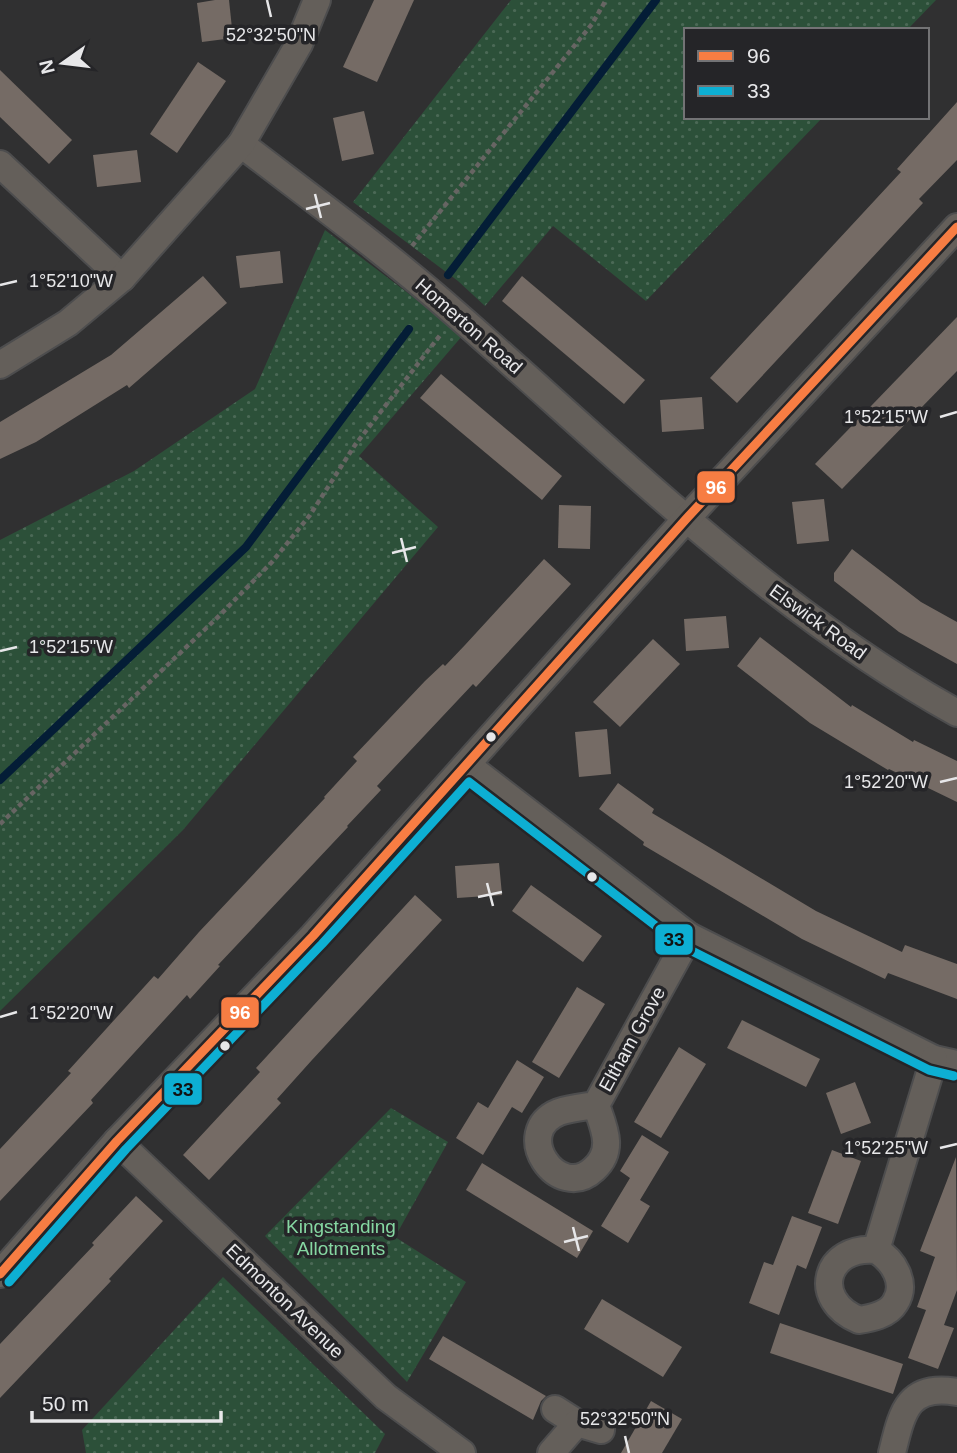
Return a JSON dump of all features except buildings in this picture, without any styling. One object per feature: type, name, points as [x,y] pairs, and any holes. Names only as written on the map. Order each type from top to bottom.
[{"type":"street","points":[[0,365],[68,323],[122,278],[241,144],[299,44],[317,0]]},
{"type":"street","name":"Homerton Road","points":[[241,144],[398,264],[687,518]]},
{"type":"street","points":[[0,164],[122,278]]},
{"type":"street","points":[[0,1274],[117,1140],[313,936],[687,518],[957,226]]},
{"type":"street","name":"Elswick Road","points":[[687,518],[780,596],[899,681],[957,713]]},
{"type":"street","points":[[467,765],[689,936],[946,1062],[876,1250]]},
{"type":"street","name":"Eltham Grove","points":[[596,1105],[689,936]]},
{"type":"street","name":"Edmonton Avenue","points":[[117,1140],[386,1397],[461,1453]]},
{"type":"street","points":[[892,1453],[906,1408],[912,1399],[926,1392],[957,1392]]},
{"type":"street","points":[[551,1453],[589,1427],[555,1409]]},
{"type":"path","points":[[398,264],[592,24],[606,0]]},
{"type":"path","points":[[0,824],[219,616],[272,562],[310,515],[355,445],[457,314]]},
{"type":"green space","points":[[511,0],[936,0],[909,28],[684,28],[684,119],[821,119],[646,301],[553,226],[485,306],[458,281],[353,202]]},
{"type":"green space","points":[[325,230],[463,335],[359,456],[438,527],[183,830],[0,1011],[0,540],[134,471],[255,389]]},
{"type":"green space","name":"Kingstanding Allotments","points":[[391,1108],[448,1142],[395,1237],[466,1282],[407,1382],[265,1236]]},
{"type":"green space","name":"Kingstanding Allotments","points":[[223,1277],[385,1434],[375,1453],[86,1453],[82,1430]]},
{"type":"waterway","points":[[448,275],[656,0]]},
{"type":"waterway","points":[[0,780],[246,547],[409,329]]},
{"type":"transit line","name":"96","points":[[0,1274],[117,1141],[313,936],[687,518],[957,227]]},
{"type":"transit line","name":"33","points":[[9,1282],[126,1149],[322,944],[469,782],[682,946],[929,1070],[954,1076]]}]
